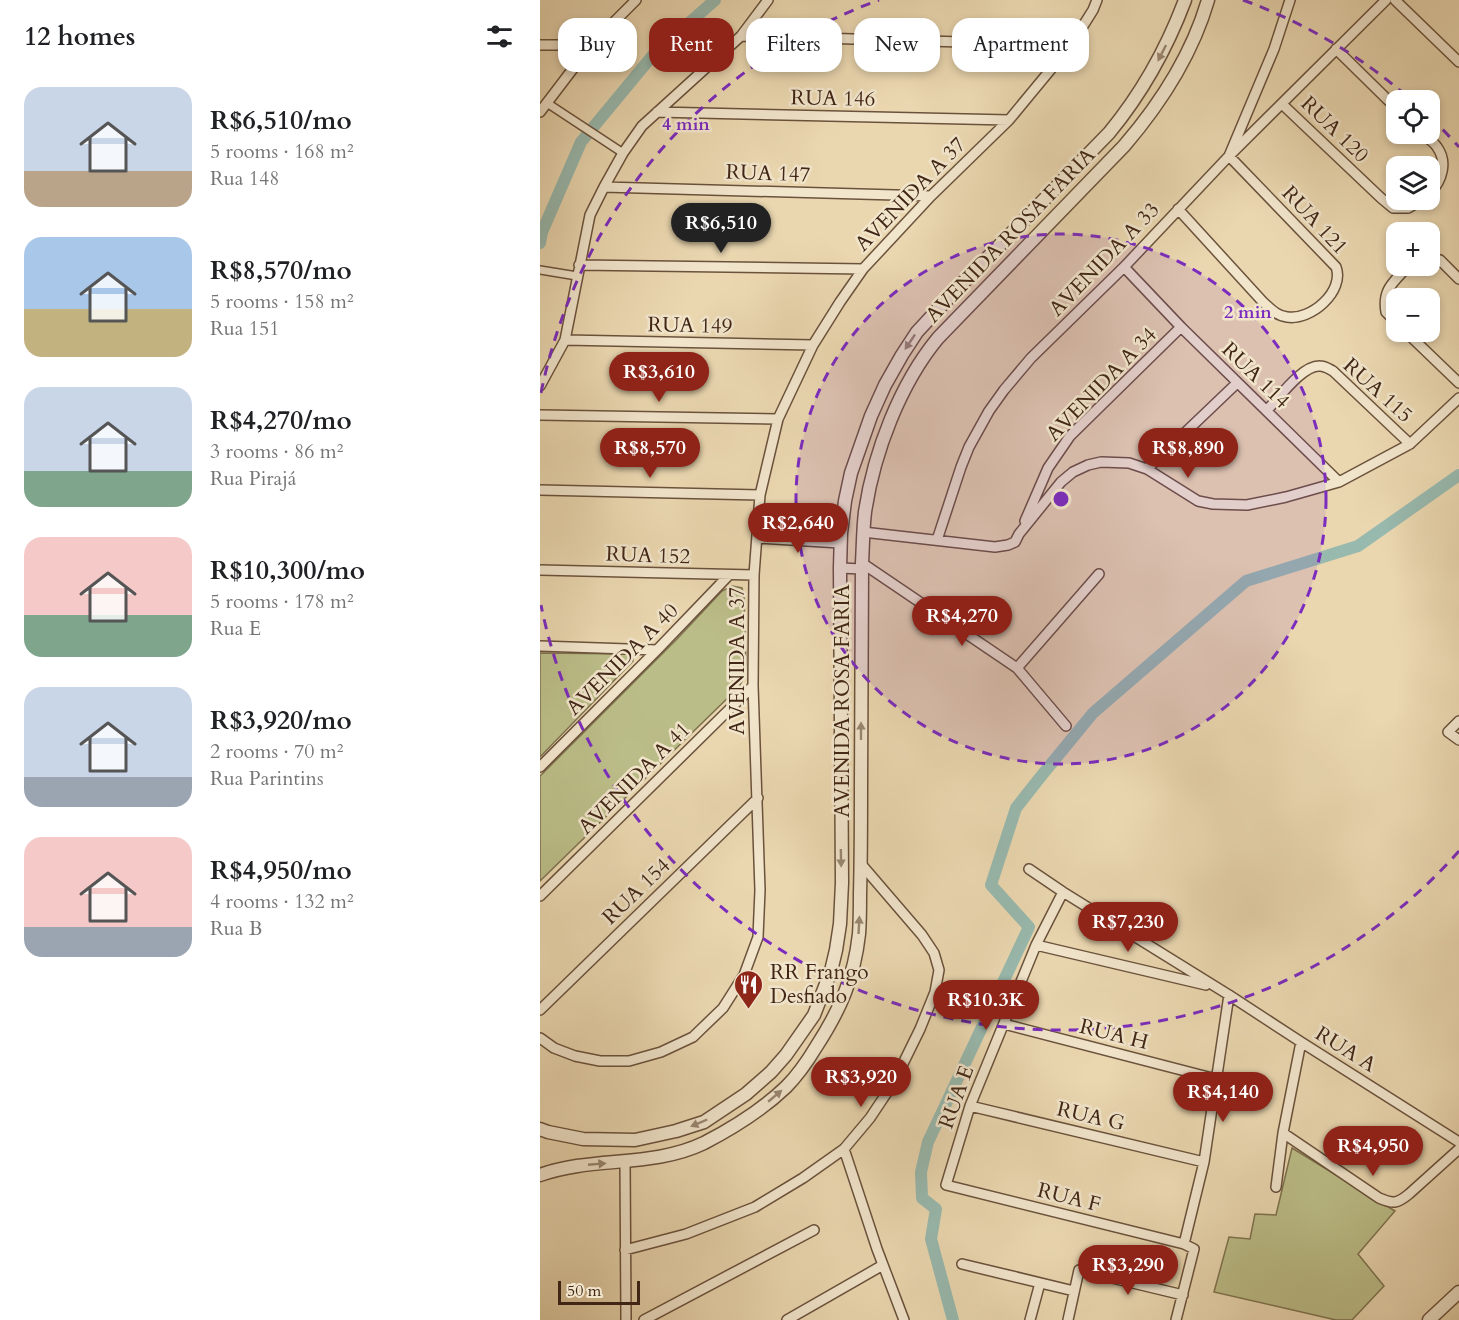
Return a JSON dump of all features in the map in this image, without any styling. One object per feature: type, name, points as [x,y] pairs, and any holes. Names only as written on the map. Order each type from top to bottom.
[{"type":"street","points":[[618,18],[636,0]]},
{"type":"street","points":[[540,386],[565,340],[590,215],[623,153],[642,126],[741,36],[768,0]]},
{"type":"street","name":"AVENIDA A 37","points":[[1088,18],[1097,0]]},
{"type":"street","name":"AVENIDA ROSA FARIA","points":[[540,1129],[583,1139],[635,1140],[704,1122],[746,1094],[771,1072],[814,1015],[828,981],[840,924],[842,883],[840,543],[845,501],[858,449],[871,416],[902,355],[917,332],[1109,133],[1156,65],[1185,0]]},
{"type":"street","name":"AVENIDA ROSA FARIA","points":[[540,1175],[587,1165],[648,1159],[678,1153],[703,1143],[761,1109],[787,1086],[805,1066],[832,1022],[846,992],[859,933],[861,566],[865,513],[879,453],[893,415],[928,350],[1142,125],[1182,65],[1208,0]]},
{"type":"street","name":"AVENIDA A 33","points":[[937,540],[969,447],[1004,390],[1031,358],[1124,267],[1229,156],[1274,49],[1290,0]]},
{"type":"street","points":[[1229,156],[1386,0]]},
{"type":"street","points":[[1395,0],[1459,62]]},
{"type":"street","points":[[741,36],[952,42]]},
{"type":"street","points":[[540,45],[558,45]]},
{"type":"street","points":[[1336,49],[1386,98]]},
{"type":"street","points":[[540,112],[571,72]]},
{"type":"street","name":"AVENIDA A 37","points":[[540,1038],[554,1048],[575,1056],[600,1061],[629,1061],[661,1052],[693,1037],[723,1008],[744,975],[758,937],[760,890],[753,686],[754,575],[760,495],[778,419],[813,345],[863,269],[931,196],[1009,120],[1049,72]]},
{"type":"street","points":[[547,103],[623,153]]},
{"type":"street","name":"RUA 120","points":[[1282,104],[1386,202]]},
{"type":"street","name":"RUA 146","points":[[657,112],[1009,120]]},
{"type":"street","points":[[1434,144],[1443,160],[1440,177]]},
{"type":"street","name":"RUA 121","points":[[1178,209],[1274,312],[1281,316],[1297,318],[1309,315],[1323,303],[1337,285],[1339,275],[1336,267],[1229,156]]},
{"type":"street","name":"RUA 147","points":[[604,187],[931,196]]},
{"type":"street","points":[[1440,260],[1459,279]]},
{"type":"street","points":[[579,265],[863,269]]},
{"type":"street","name":"RUA 114","points":[[1124,267],[1181,327],[1339,482]]},
{"type":"street","points":[[542,270],[577,276]]},
{"type":"street","points":[[1389,288],[1399,276]]},
{"type":"street","points":[[1386,294],[1386,312]]},
{"type":"street","name":"AVENIDA A 34","points":[[1019,534],[1048,468],[1070,436],[1181,327]]},
{"type":"street","name":"RUA 149","points":[[565,340],[813,345]]},
{"type":"street","points":[[1416,342],[1459,383]]},
{"type":"street","name":"RUA 115","points":[[1266,410],[1304,372],[1312,367],[1323,366],[1333,372],[1410,444]]},
{"type":"street","points":[[1147,469],[1237,382]]},
{"type":"street","points":[[863,532],[995,547],[1008,545],[1016,542],[1019,534],[1061,482],[1073,472],[1101,462],[1129,463],[1147,469],[1198,501],[1213,504],[1247,505],[1286,497],[1339,482],[1410,444],[1459,398]]},
{"type":"street","points":[[540,415],[778,419]]},
{"type":"street","points":[[540,490],[760,495]]},
{"type":"street","points":[[757,538],[840,543]]},
{"type":"street","points":[[840,568],[861,566],[1017,668],[1066,726]]},
{"type":"street","name":"RUA 152","points":[[540,570],[754,575]]},
{"type":"street","points":[[1017,668],[1099,573]]},
{"type":"street","name":"AVENIDA A 40","points":[[540,767],[729,575]]},
{"type":"street","points":[[540,646],[657,650]]},
{"type":"street","name":"AVENIDA A 41","points":[[540,896],[753,686]]},
{"type":"street","points":[[1459,721],[1448,732],[1459,740]]},
{"type":"street","points":[[840,786],[861,785]]},
{"type":"street","name":"RUA 154","points":[[540,1010],[758,798]]},
{"type":"street","points":[[625,1250],[686,1234],[755,1207],[803,1178],[844,1149],[870,1118],[894,1082],[935,992],[939,970],[933,953],[922,935],[861,864]]},
{"type":"street","name":"RUA A","points":[[1029,869],[1459,1142]]},
{"type":"street","name":"RUA E","points":[[946,1185],[970,1106],[1036,945],[1063,892]]},
{"type":"street","name":"RUA A","points":[[1036,945],[1214,987]]},
{"type":"street","points":[[1176,1320],[1194,1249],[1184,1244],[1204,1162],[1229,995]]},
{"type":"street","name":"RUA H","points":[[1004,1024],[1216,1079]]},
{"type":"street","points":[[1276,1187],[1283,1134],[1301,1042]]},
{"type":"street","name":"RUA G","points":[[970,1106],[1204,1162]]},
{"type":"street","points":[[1283,1134],[1379,1197],[1394,1202],[1401,1200],[1459,1149]]},
{"type":"street","points":[[844,1149],[904,1320]]},
{"type":"street","points":[[625,1161],[626,1320]]},
{"type":"street","name":"RUA F","points":[[946,1185],[1184,1244]]},
{"type":"street","points":[[644,1320],[814,1230]]},
{"type":"street","points":[[962,1264],[1074,1291]]},
{"type":"street","points":[[788,1320],[883,1265]]},
{"type":"street","points":[[1068,1320],[1079,1270],[1183,1295]]},
{"type":"street","points":[[1030,1320],[1040,1283]]},
{"type":"street","points":[[1429,1320],[1459,1292]]},
{"type":"green space","points":[[732,586],[742,588],[744,597],[746,663],[745,675],[739,687],[540,881],[540,776],[722,591]]},
{"type":"green space","points":[[540,653],[630,654],[633,661],[540,757]]},
{"type":"green space","points":[[1292,1148],[1395,1211],[1358,1254],[1384,1286],[1352,1320],[1336,1320],[1214,1292],[1229,1237],[1250,1239],[1255,1214],[1276,1215]]},
{"type":"waterway","points":[[540,243],[542,232],[581,142],[653,55],[715,0]]},
{"type":"waterway","points":[[953,1320],[931,1239],[936,1209],[922,1198],[921,1172],[928,1142],[1029,927],[991,885],[1016,808],[1093,713],[1246,581],[1358,546],[1459,475]]},
{"type":"place","name":"RR Frango Desfiado","points":[[749,1010]]}]
